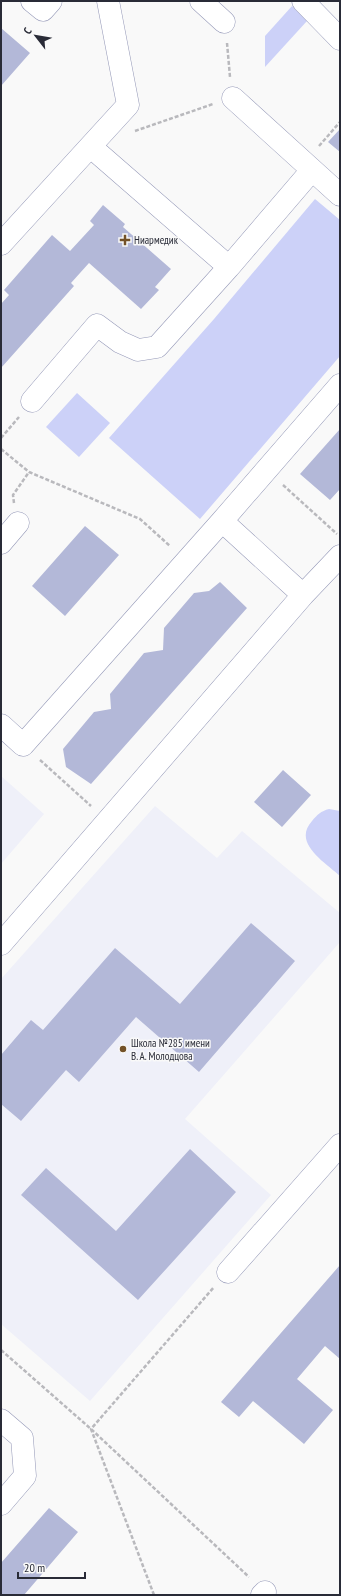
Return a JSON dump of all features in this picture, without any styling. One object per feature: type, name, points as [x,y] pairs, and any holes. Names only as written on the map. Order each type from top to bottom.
[{"type":"lane","points":[[32,1],[43,10],[51,1]]},
{"type":"lane","points":[[1,244],[128,105],[108,1]]},
{"type":"lane","points":[[201,1],[224,22]]},
{"type":"lane","points":[[303,1],[340,39]]},
{"type":"lane","points":[[233,98],[340,195]]},
{"type":"lane","points":[[91,146],[229,267]]},
{"type":"lane","points":[[32,401],[97,325],[120,342],[138,350],[157,348],[229,267],[308,166]]},
{"type":"lane","points":[[1,725],[22,745],[222,521],[340,385]]},
{"type":"lane","points":[[222,521],[303,595]]},
{"type":"lane","points":[[1,543],[18,523]]},
{"type":"lane","points":[[1,944],[303,595],[340,556]]},
{"type":"lane","points":[[228,1272],[340,1145]]},
{"type":"lane","points":[[1,1420],[22,1438],[25,1476],[1,1504]]},
{"type":"path","points":[[128,134],[233,98],[224,22]]},
{"type":"path","points":[[308,166],[340,122]]},
{"type":"path","points":[[1,438],[32,401]]},
{"type":"path","points":[[1,449],[29,472],[140,519],[187,560]]},
{"type":"path","points":[[267,470],[340,537]]},
{"type":"path","points":[[18,488],[29,472]]},
{"type":"path","points":[[22,745],[108,821]]},
{"type":"path","points":[[91,1429],[228,1272]]},
{"type":"path","points":[[1,1350],[91,1429],[263,1593]]},
{"type":"path","points":[[91,1429],[154,1595]]},
{"type":"shaded area","points":[[292,6],[307,21],[265,67],[265,36]]},
{"type":"shaded area","points":[[315,199],[340,220],[340,356],[200,519],[109,438],[214,319]]},
{"type":"shaded area","points":[[77,393],[110,423],[79,457],[46,427]]},
{"type":"shaded area","points":[[1,776],[44,814],[1,864]]},
{"type":"shaded area","name":"Школа №285 имени В. А. Молодцова","points":[[155,806],[217,858],[242,831],[340,913],[340,942],[185,1119],[271,1195],[90,1401],[1,1324],[1,979]]},
{"type":"shaded area","points":[[329,809],[340,811],[340,876],[313,852],[306,837],[307,829],[312,821],[319,814]]},
{"type":"building","points":[[1,28],[30,53],[1,86]]},
{"type":"building","points":[[340,129],[340,152],[328,142]]},
{"type":"building","points":[[103,205],[125,224],[123,227],[171,269],[155,287],[159,290],[141,309],[89,263],[71,283],[74,286],[1,368],[1,304],[9,295],[4,290],[52,235],[70,251],[94,225],[90,221]]},
{"type":"building","points":[[340,429],[340,489],[330,500],[300,474]]},
{"type":"building","points":[[85,526],[119,555],[65,616],[32,586]]},
{"type":"building","points":[[220,582],[247,608],[91,784],[66,767],[63,749],[94,712],[111,709],[110,694],[144,653],[163,650],[164,628],[194,593],[209,591]]},
{"type":"building","points":[[283,770],[311,795],[282,827],[254,802]]},
{"type":"building","points":[[251,923],[295,961],[199,1072],[136,1017],[79,1082],[66,1070],[21,1121],[1,1104],[1,1055],[31,1020],[43,1030],[115,948],[180,1004]]},
{"type":"building","points":[[190,1149],[236,1192],[138,1300],[21,1195],[46,1168],[116,1231]]},
{"type":"building","points":[[340,1265],[340,1359],[325,1346],[297,1379],[333,1410],[304,1444],[253,1401],[239,1417],[221,1402]]},
{"type":"building","points":[[49,1508],[78,1532],[24,1595],[1,1595],[1,1563]]},
{"type":"place","name":"Ниармедик","points":[[125,240]]},
{"type":"place","name":"Школа №285 имени В. А. Молодцова","points":[[123,1049]]}]
